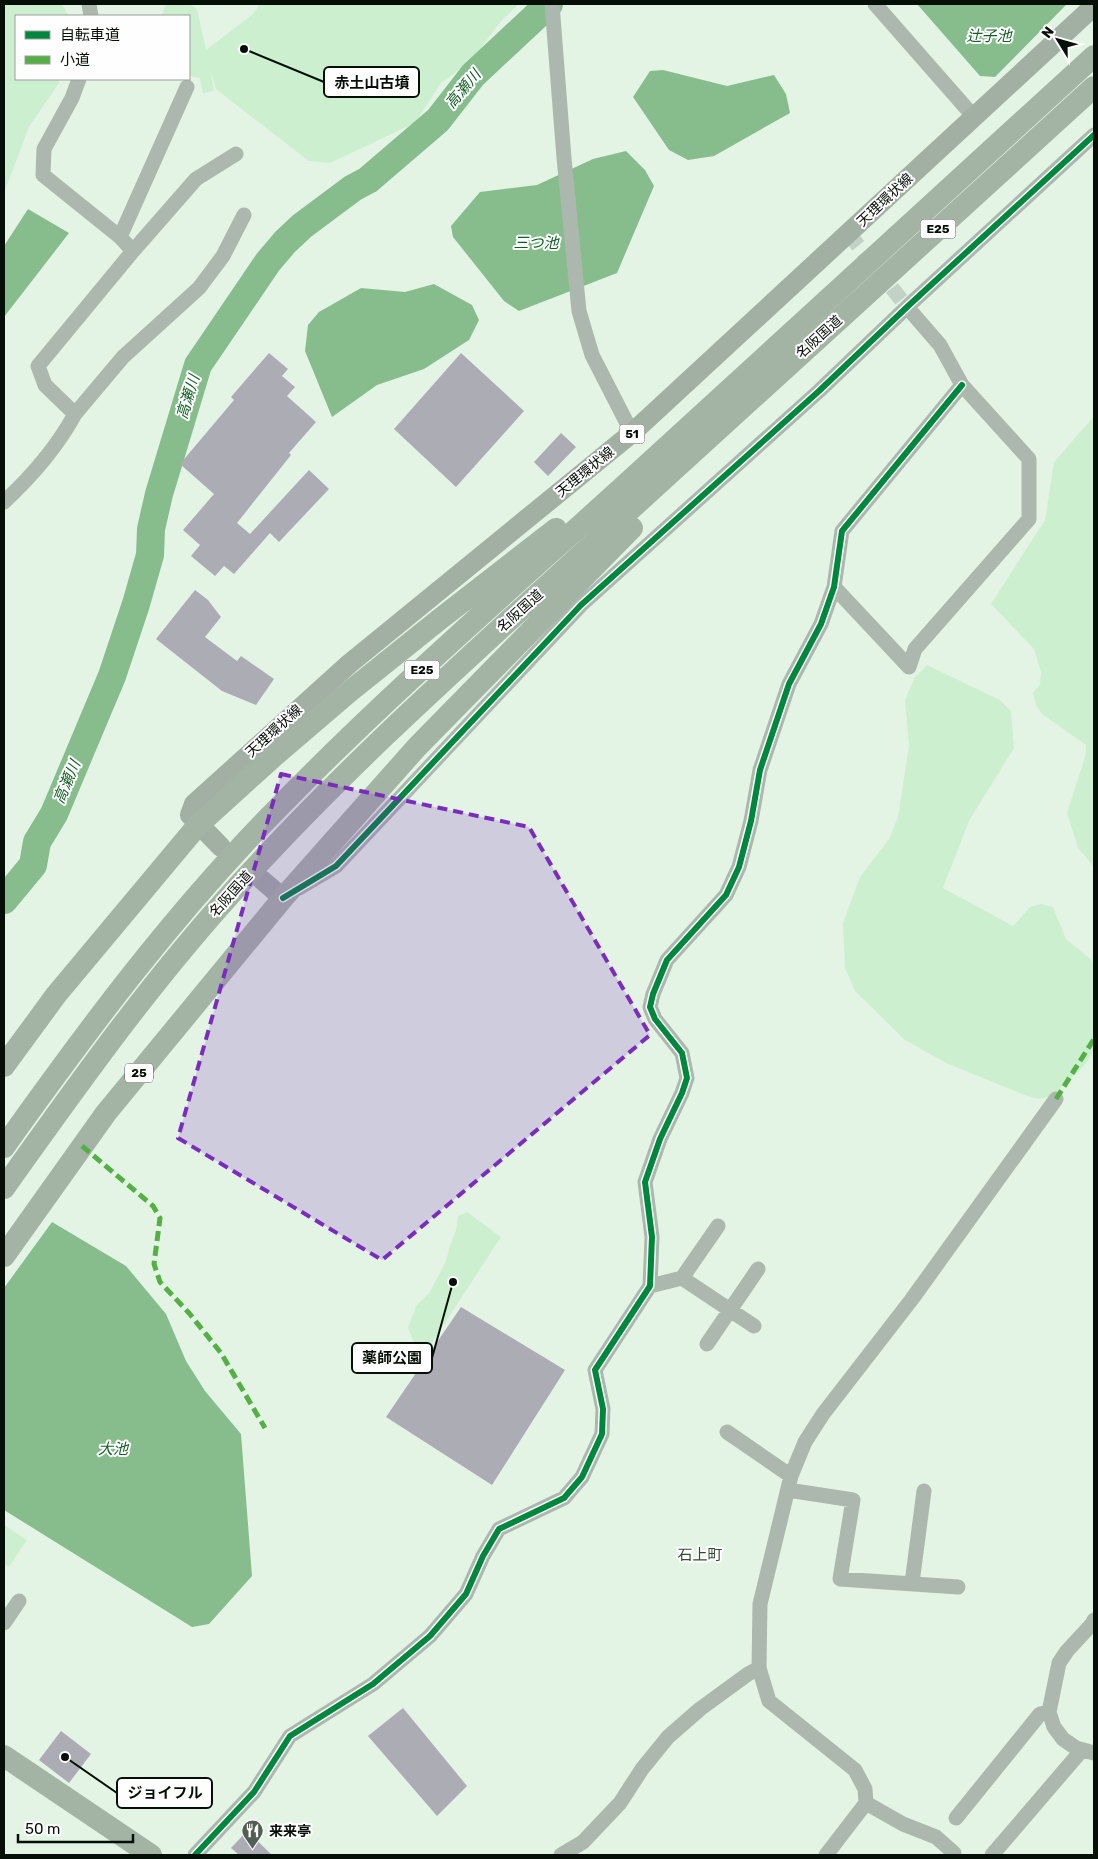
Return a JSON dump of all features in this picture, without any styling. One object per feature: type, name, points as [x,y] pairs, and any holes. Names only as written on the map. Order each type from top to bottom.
[{"type":"highway","name":"名阪国道","points":[[4,1147],[93,1025],[156,944],[215,875],[276,809],[422,670],[1094,56]]},
{"type":"highway","name":"名阪国道","points":[[4,1188],[114,1036],[174,960],[236,888],[298,822],[440,684],[1094,87]]},
{"type":"highway","name":"E25","points":[[198,825],[349,692],[586,506],[798,317],[892,241]]},
{"type":"highway","name":"E25","points":[[283,898],[417,747],[781,372]]},
{"type":"highway","points":[[4,1066],[56,995],[198,825]]},
{"type":"highway","name":"25","points":[[4,1256],[106,1113],[283,898]]},
{"type":"highway","points":[[7,1764],[151,1855]]},
{"type":"main road","name":"天理環状線","points":[[198,825],[190,815],[194,804],[357,657],[632,433],[1094,6]]},
{"type":"main road","points":[[198,825],[221,847]]},
{"type":"main road","points":[[262,880],[283,898]]},
{"type":"street","points":[[552,4],[564,158],[579,311],[592,355],[632,433]]},
{"type":"street","points":[[875,4],[974,118]]},
{"type":"street","points":[[79,80],[72,98],[44,149],[43,175],[120,237],[133,251]]},
{"type":"street","points":[[120,237],[187,87]]},
{"type":"street","points":[[283,898],[336,866],[581,605],[819,391],[907,307],[1094,135]]},
{"type":"street","points":[[75,414],[45,385],[38,366],[133,251],[196,179],[236,154]]},
{"type":"street","points":[[4,502],[20,487],[50,452],[75,414],[123,357],[199,288],[223,256],[244,215]]},
{"type":"street","points":[[834,587],[909,667],[915,649],[1029,520],[1029,458],[962,385],[940,345],[907,307]]},
{"type":"street","points":[[195,1855],[254,1792],[290,1736],[373,1684],[430,1636],[466,1594],[483,1556],[499,1529],[564,1498],[582,1477],[602,1434],[603,1409],[594,1370],[650,1286],[652,1237],[645,1182],[660,1139],[687,1078],[682,1053],[655,1019],[650,1007],[653,994],[667,960],[726,894],[739,867],[751,821],[760,770],[789,684],[821,624],[834,587],[842,531],[962,385]]},
{"type":"street","points":[[826,1855],[866,1803],[865,1789],[855,1770],[769,1701],[759,1668],[760,1604],[790,1483],[805,1442],[823,1414],[912,1299],[1056,1099]]},
{"type":"street","points":[[650,1286],[682,1278],[718,1226]]},
{"type":"street","points":[[707,1344],[758,1269]]},
{"type":"street","points":[[682,1278],[754,1326]]},
{"type":"street","points":[[727,1432],[790,1483],[853,1500],[840,1578],[958,1587]]},
{"type":"street","points":[[912,1584],[924,1491]]},
{"type":"street","points":[[4,1623],[19,1601]]},
{"type":"street","points":[[992,1855],[1088,1752],[1076,1748],[1063,1740],[1054,1727],[1049,1712],[1059,1663],[1094,1620]]},
{"type":"street","points":[[561,1855],[583,1842],[620,1803],[642,1769],[668,1737],[700,1709],[759,1668]]},
{"type":"street","points":[[956,1818],[1040,1714],[1049,1712]]},
{"type":"street","points":[[866,1803],[903,1824],[936,1837],[954,1853]]},
{"type":"highlighted area","points":[[281,774],[529,827],[650,1035],[382,1260],[178,1138]]},
{"type":"shaded area","points":[[4,4],[62,4],[68,15],[15,15],[15,80],[59,80],[59,83],[29,127],[4,193]]},
{"type":"shaded area","points":[[166,4],[190,4],[197,9],[206,50],[253,14],[260,4],[519,4],[501,21],[471,61],[441,83],[415,123],[330,163],[309,161],[244,111],[216,89],[210,69],[214,90],[203,94],[200,78],[190,76],[190,15],[161,15]]},
{"type":"shaded area","points":[[1094,416],[1094,867],[1078,848],[1067,813],[1085,757],[1086,745],[1042,714],[1036,705],[1033,693],[1040,684],[1041,672],[1034,649],[991,604],[1045,520],[1054,462]]},
{"type":"shaded area","points":[[927,665],[1000,700],[1011,711],[1014,748],[969,821],[943,888],[1013,926],[1030,907],[1041,904],[1053,907],[1066,939],[1094,962],[1094,1052],[1083,1067],[1052,1096],[1039,1099],[1027,1096],[946,1063],[905,1040],[855,991],[845,968],[843,923],[860,877],[889,839],[898,817],[909,746],[905,700],[915,677]]},
{"type":"shaded area","points":[[467,1212],[501,1237],[422,1358],[419,1356],[408,1328],[416,1306],[430,1292],[446,1261],[456,1230],[458,1216]]},
{"type":"shaded area","points":[[4,1525],[27,1540],[9,1567],[4,1564]]},
{"type":"water","name":"辻子池","points":[[917,4],[1067,4],[995,77],[980,76]]},
{"type":"water","points":[[663,70],[727,86],[774,75],[786,94],[790,113],[714,156],[688,160],[669,150],[633,97],[650,71]]},
{"type":"water","name":"三つ池","points":[[626,151],[645,170],[654,186],[617,273],[519,311],[504,301],[453,237],[451,226],[480,192],[537,185],[593,159]]},
{"type":"water","points":[[28,209],[69,233],[4,317],[4,246]]},
{"type":"water","points":[[434,284],[472,305],[479,320],[469,340],[424,369],[377,385],[332,417],[305,351],[308,325],[319,312],[361,288],[405,292]]},
{"type":"water","name":"大池","points":[[52,1222],[126,1266],[166,1314],[186,1361],[205,1391],[241,1434],[252,1576],[209,1624],[192,1627],[4,1510],[4,1288]]},
{"type":"building","points":[[269,353],[288,369],[282,376],[295,387],[287,396],[316,422],[289,453],[291,455],[237,523],[250,534],[309,470],[329,489],[279,542],[270,533],[234,574],[224,566],[215,576],[191,556],[200,545],[183,530],[214,494],[180,464],[234,400],[231,397]]},
{"type":"building","points":[[461,353],[524,411],[456,487],[394,429]]},
{"type":"building","points":[[561,433],[576,447],[548,476],[534,462]]},
{"type":"building","points":[[195,590],[208,600],[221,617],[205,637],[237,661],[241,656],[274,679],[256,705],[222,691],[156,639]]},
{"type":"building","points":[[461,1307],[565,1370],[492,1485],[386,1417]]},
{"type":"building","points":[[403,1708],[467,1786],[437,1816],[368,1736]]},
{"type":"building","points":[[61,1731],[91,1754],[69,1783],[39,1760]]},
{"type":"building","points":[[247,1831],[272,1855],[239,1855],[231,1848]]},
{"type":"waterway","name":"高瀬川","points":[[4,900],[33,865],[37,842],[54,814],[112,676],[150,555],[151,529],[159,494],[198,365],[268,262],[285,242],[302,226],[353,188],[368,180],[438,120],[473,75],[549,4]]},
{"type":"tunnel","points":[[849,234],[907,307]]},
{"type":"marked path","points":[[1056,1099],[1094,1039]]},
{"type":"marked path","points":[[82,1146],[153,1206],[160,1218],[154,1264],[160,1282],[189,1313],[221,1353],[265,1428]]},
{"type":"cycle path","points":[[283,898],[336,866],[581,605],[819,391],[907,307],[1094,135]]},
{"type":"cycle path","points":[[195,1855],[254,1792],[290,1736],[373,1684],[430,1636],[466,1594],[483,1556],[499,1529],[564,1498],[582,1477],[602,1434],[603,1409],[595,1370],[650,1286],[652,1237],[645,1182],[660,1139],[687,1078],[682,1053],[655,1019],[650,1007],[653,994],[667,960],[726,895],[739,867],[751,821],[760,770],[789,684],[821,624],[834,587],[842,531],[962,385]]},
{"type":"place","name":"赤土山古墳","points":[[244,49]]},
{"type":"place","name":"薬師公園","points":[[453,1282]]},
{"type":"place","name":"ジョイフル","points":[[65,1757]]},
{"type":"place","name":"来来亭","points":[[253,1850]]},
{"type":"district","name":"石上町","points":[[700,1555]]}]
